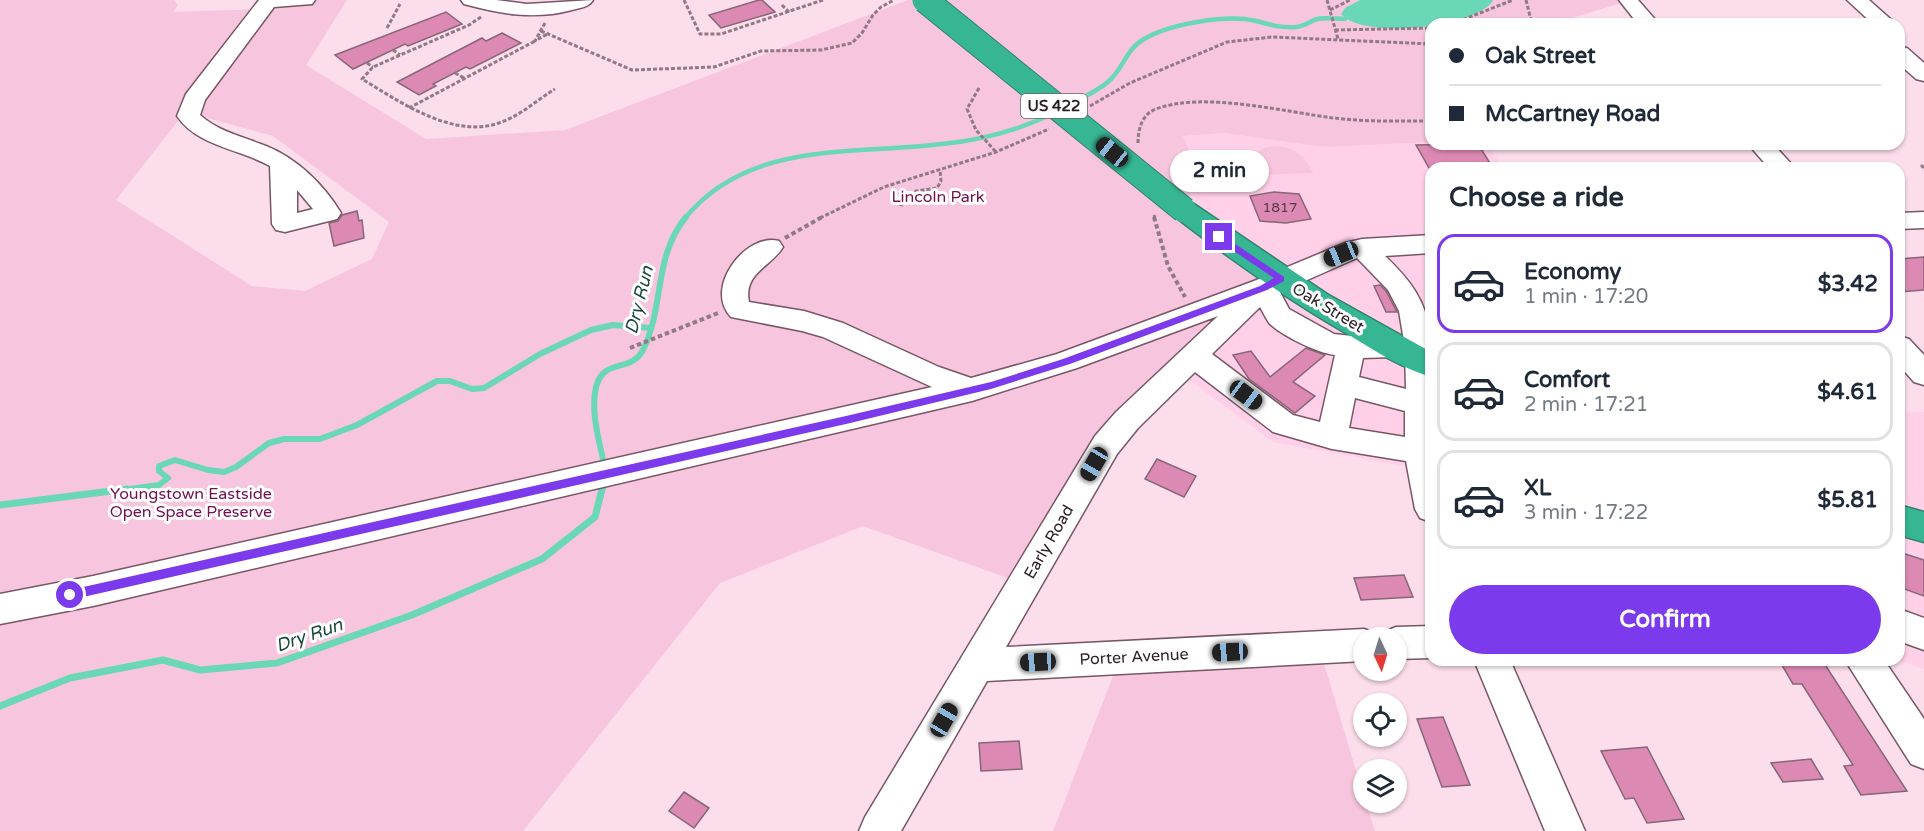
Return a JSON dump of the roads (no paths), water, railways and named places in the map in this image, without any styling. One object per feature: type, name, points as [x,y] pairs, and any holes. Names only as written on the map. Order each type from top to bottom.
[{"type":"highway","name":"US 422","points":[[925,0],[1184,210],[1237,250],[1272,283]]},
{"type":"highway","name":"Oak Street","points":[[1272,283],[1334,313],[1425,363]]},
{"type":"highway","points":[[1905,522],[1924,527]]},
{"type":"street","points":[[281,164],[268,154],[198,128],[188,116],[194,99],[269,1],[305,0]]},
{"type":"street","points":[[471,0],[497,7],[540,10],[583,0]]},
{"type":"street","points":[[1837,0],[1858,18]]},
{"type":"street","points":[[1857,0],[1879,18]]},
{"type":"street","points":[[1628,1],[1644,18]]},
{"type":"street","points":[[1905,41],[1924,57]]},
{"type":"street","points":[[1905,58],[1924,74]]},
{"type":"street","points":[[1766,150],[1778,162]]},
{"type":"street","points":[[1905,221],[1924,220]]},
{"type":"street","points":[[0,609],[104,588],[972,390],[1067,362],[1354,249],[1425,244]]},
{"type":"street","points":[[770,247],[749,262],[740,275],[735,288],[735,304],[741,310],[804,321],[833,330],[929,375],[972,390]]},
{"type":"street","points":[[1362,248],[1399,285],[1413,311],[1425,359]]},
{"type":"street","name":"Oak Street","points":[[1272,283],[1280,316],[1293,326],[1329,344],[1370,348],[1393,347]]},
{"type":"street","name":"Early Road","points":[[879,831],[1106,444],[1193,355],[1272,283]]},
{"type":"street","points":[[1332,437],[1352,346]]},
{"type":"street","points":[[1905,353],[1924,374]]},
{"type":"street","points":[[1193,355],[1284,424],[1332,437],[1420,451]]},
{"type":"street","points":[[1425,371],[1421,404],[1420,451],[1425,477]]},
{"type":"street","points":[[1343,384],[1421,404]]},
{"type":"street","points":[[1905,627],[1924,634]]},
{"type":"street","points":[[1407,643],[1425,642]]},
{"type":"street","name":"Porter Avenue","points":[[976,665],[1353,646]]},
{"type":"street","points":[[1495,666],[1565,831]]},
{"type":"street","points":[[1867,666],[1924,751]]},
{"type":"waterway","name":"Dry Run","points":[[1065,107],[1109,81],[1138,43],[1168,29],[1198,22],[1230,19],[1244,19],[1290,27],[1305,25],[1320,18],[1345,19]]},
{"type":"waterway","name":"Dry Run","points":[[686,217],[711,193],[740,175],[771,163],[838,152],[972,140],[1015,129],[1056,112]]},
{"type":"waterway","name":"Dry Run","points":[[605,469],[595,418],[596,387],[605,372],[631,362],[643,350],[650,333],[668,248],[686,217]]},
{"type":"waterway","points":[[115,491],[159,485],[168,478],[159,471],[159,466],[175,460],[208,470],[224,472],[236,467],[269,443],[284,439],[320,439],[357,425],[437,381],[450,381],[472,389],[484,388],[540,354],[591,330],[613,325],[651,328]]},
{"type":"waterway","name":"Dry Run","points":[[602,491],[604,482]]},
{"type":"waterway","points":[[0,505],[127,489]]},
{"type":"waterway","name":"Dry Run","points":[[0,706],[70,678],[163,660],[200,670],[277,663],[412,615],[542,559],[595,517],[602,489]]},
{"type":"park label","name":"Lincoln Park","points":[[938,197]]},
{"type":"park label","name":"Youngstown Eastside Open Space Preserve","points":[[191,503]]}]
